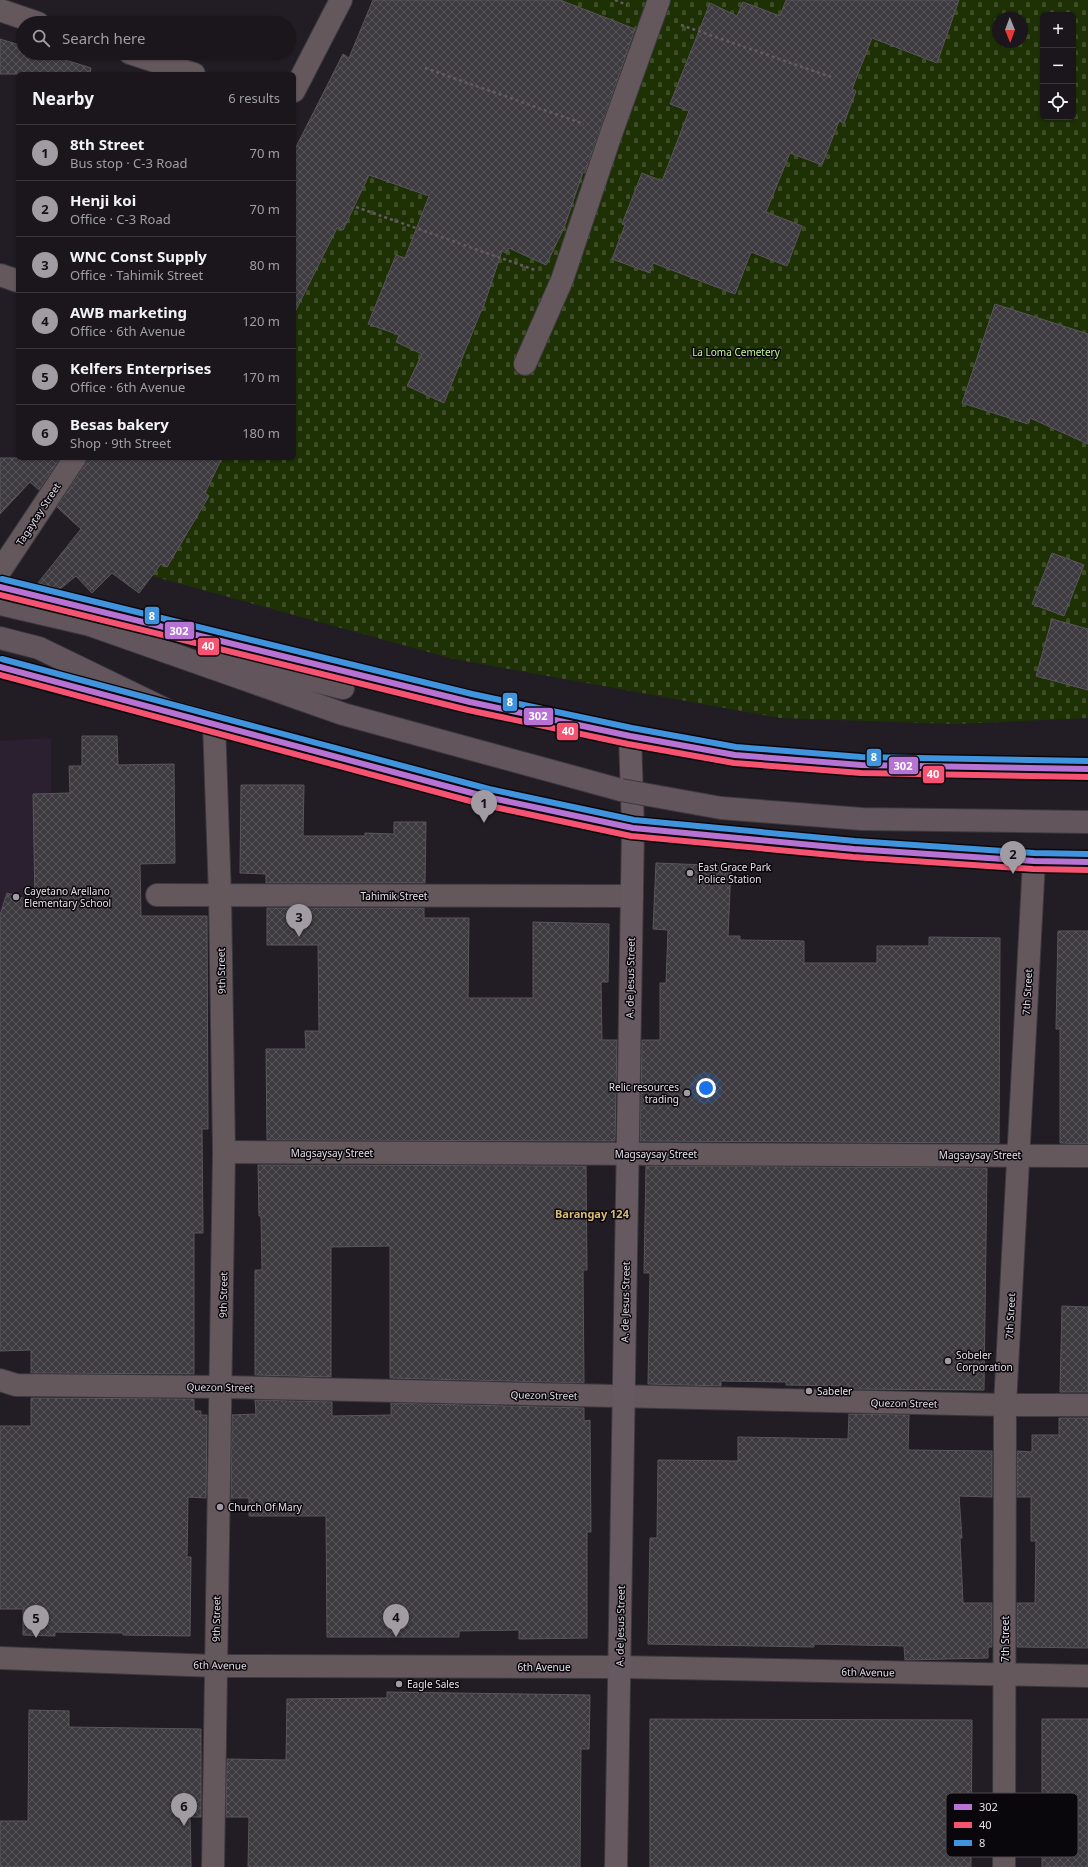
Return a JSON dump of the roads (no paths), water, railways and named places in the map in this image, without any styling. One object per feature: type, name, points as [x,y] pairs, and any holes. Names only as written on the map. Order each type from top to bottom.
[{"type":"highway","points":[[0,604],[343,688]]},
{"type":"highway","points":[[93,626],[343,714],[622,790],[721,808],[862,819],[1088,822]]},
{"type":"highway","points":[[0,638],[39,648],[173,713]]},
{"type":"main road","points":[[0,586],[470,702],[630,736],[735,755],[861,765],[1088,769]]},
{"type":"main road","points":[[0,667],[487,797],[633,828],[854,849],[1034,861],[1088,862]]},
{"type":"main road","name":"A. de Jesus Street","points":[[616,1867],[633,828],[630,736]]},
{"type":"street","points":[[296,87],[341,0]]},
{"type":"street","points":[[525,364],[562,280],[611,134],[656,8]]},
{"type":"street","points":[[0,10],[18,16]]},
{"type":"street","points":[[151,60],[188,72]]},
{"type":"street","points":[[0,276],[16,280]]},
{"type":"street","name":"Tagaytay Street","points":[[0,571],[74,460]]},
{"type":"street","name":"9th Street","points":[[213,1867],[215,1666],[222,1387],[224,1152],[220,896],[214,723]]},
{"type":"street","name":"7th Street","points":[[1004,1793],[1005,1405],[1034,861]]},
{"type":"street","name":"Tahimik Street","points":[[157,895],[632,896]]},
{"type":"street","name":"Magsaysay Street","points":[[224,1152],[1088,1156]]},
{"type":"street","name":"Quezon Street","points":[[0,1380],[16,1385],[222,1387],[1005,1405],[1088,1405]]},
{"type":"street","name":"6th Avenue","points":[[0,1658],[215,1666],[620,1667],[1088,1676]]},
{"type":"street","name":"7th Street","points":[[1004,1857],[1004,1867]]},
{"type":"place","name":"8th Street","points":[[484,823]]},
{"type":"place","name":"East Grace Park Police Station","points":[[690,873]]},
{"type":"place","name":"Henji koi","points":[[1013,874]]},
{"type":"place","name":"Cayetano Arellano Elementary School","points":[[16,897]]},
{"type":"place","name":"WNC Const Supply","points":[[299,937]]},
{"type":"place","name":"Relic resources trading","points":[[687,1093]]},
{"type":"place","name":"Sobeler Corporation","points":[[948,1361]]},
{"type":"place","name":"Sabeler","points":[[809,1391]]},
{"type":"place","name":"Church Of Mary","points":[[220,1507]]},
{"type":"place","name":"AWB marketing","points":[[396,1637]]},
{"type":"place","name":"Kelfers Enterprises","points":[[36,1638]]},
{"type":"place","name":"Eagle Sales","points":[[399,1684]]},
{"type":"place","name":"Besas bakery","points":[[184,1826]]},
{"type":"district","name":"Barangay 124","points":[[592,1214]]},
{"type":"park label","name":"La Loma Cemetery","points":[[736,352]]}]
